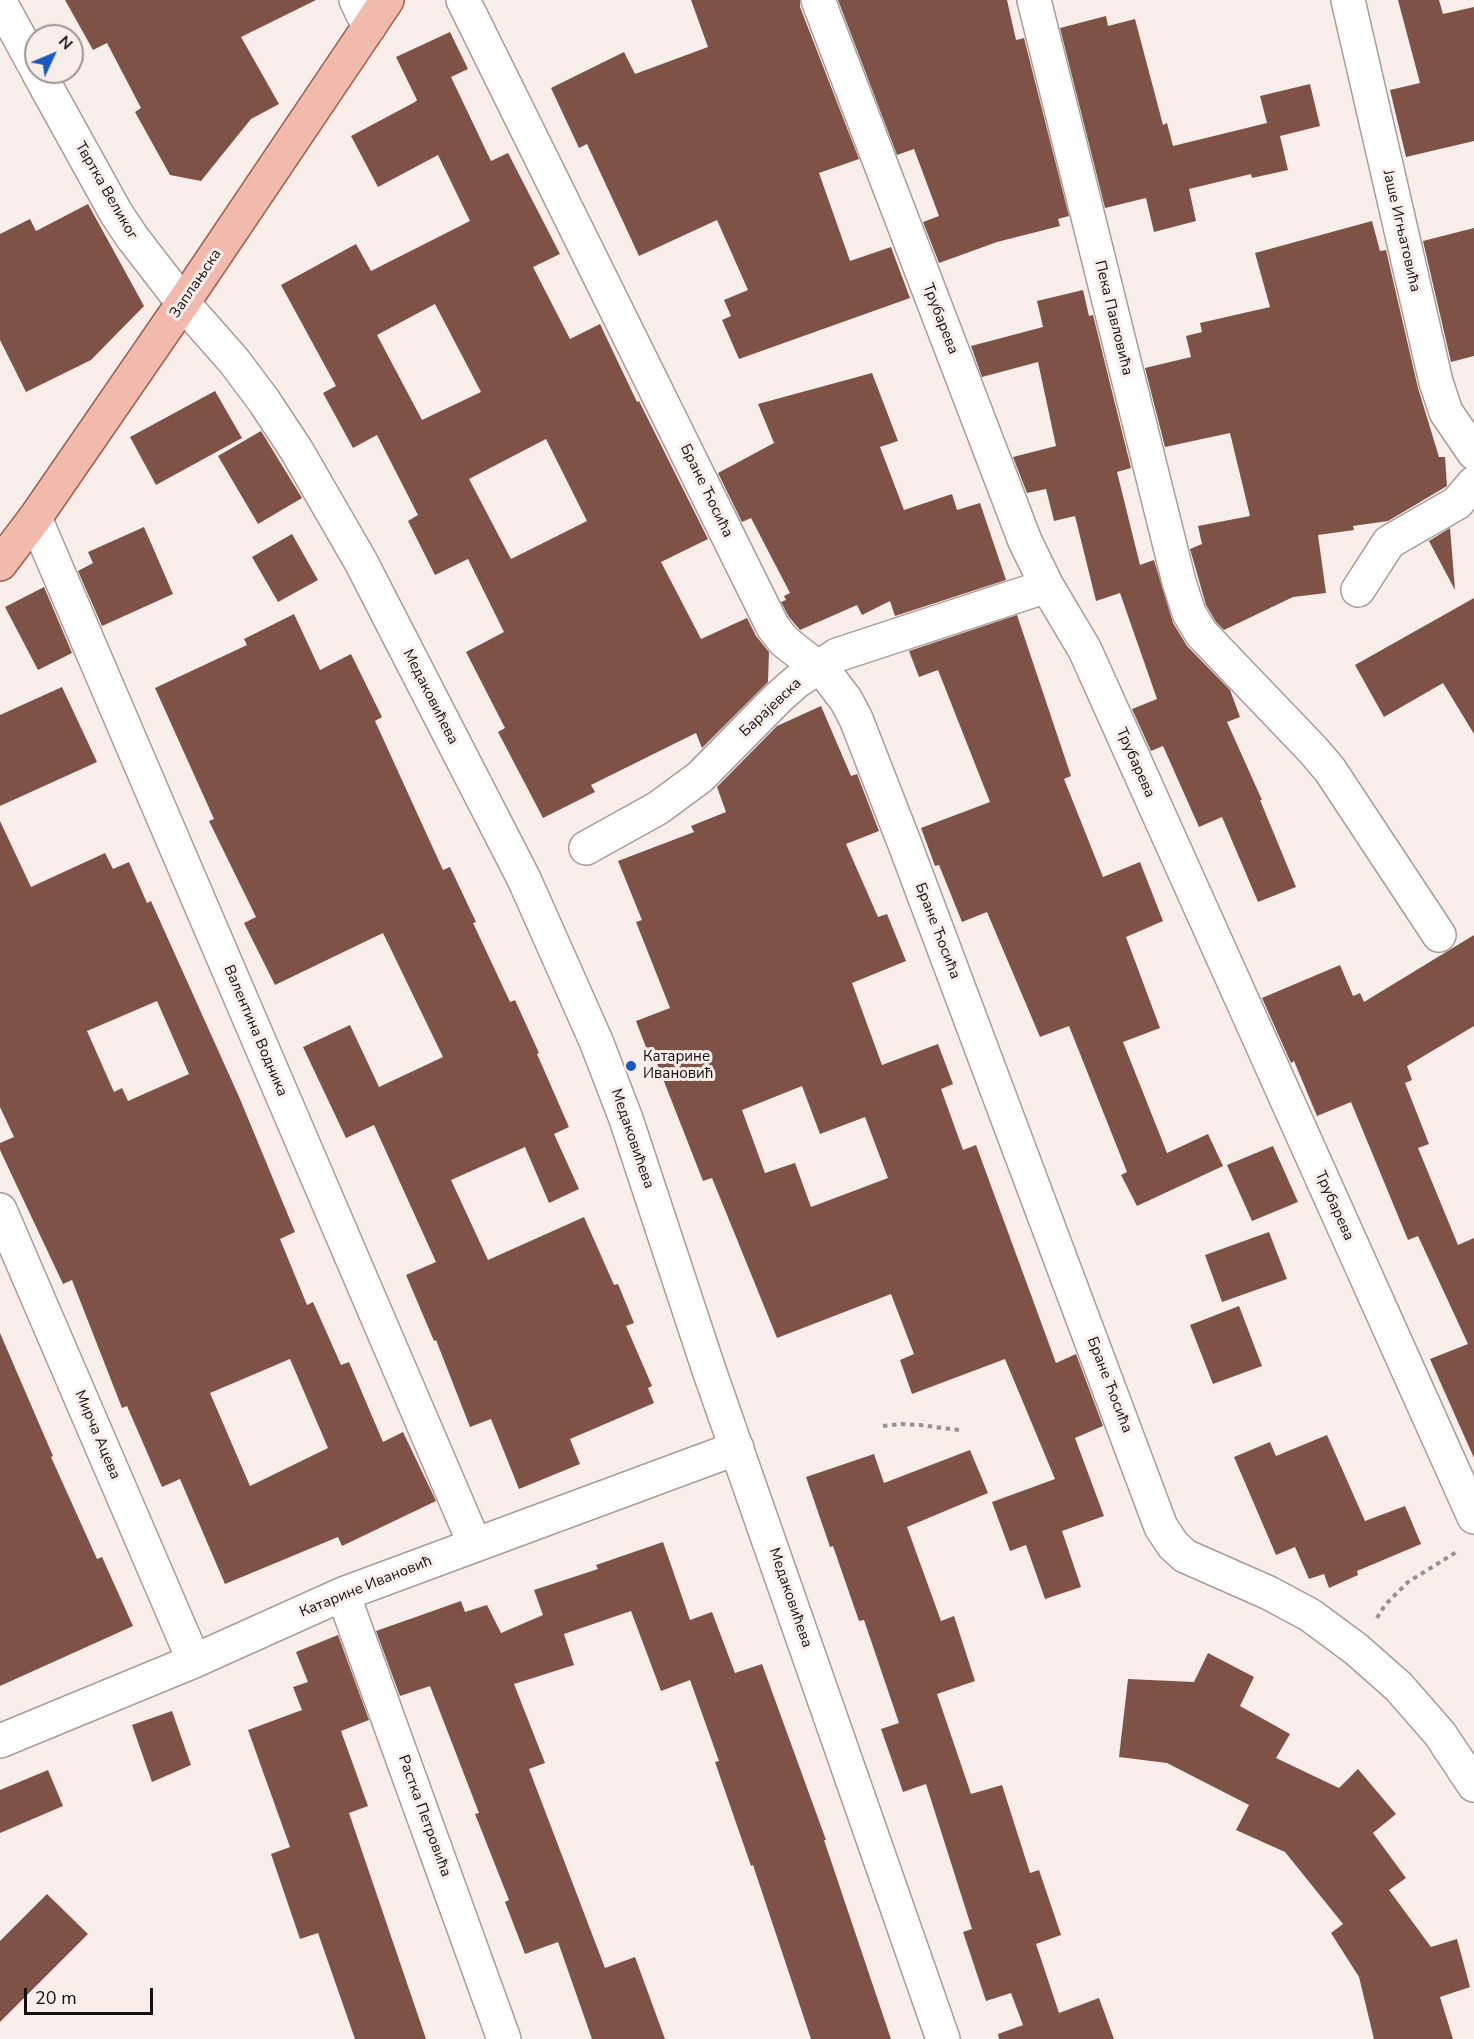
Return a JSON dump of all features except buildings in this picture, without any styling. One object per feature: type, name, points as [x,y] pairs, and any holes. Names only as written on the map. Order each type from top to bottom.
[{"type":"main road","name":"Заплањска","points":[[0,564],[35,518],[183,303],[363,13],[387,0]]},
{"type":"street","name":"Бране Ћосића","points":[[464,0],[773,627],[784,641],[819,667],[836,685],[856,719],[1161,1527],[1173,1545],[1185,1556],[1269,1593],[1310,1615],[1356,1649],[1406,1695],[1440,1734],[1474,1785]]},
{"type":"street","name":"Трубарева","points":[[818,0],[1025,541],[1047,586],[1085,650],[1474,1517]]},
{"type":"street","name":"Пека Павловића","points":[[1034,0],[1179,582],[1189,613],[1201,633],[1330,770],[1439,935]]},
{"type":"street","name":"Јаше Игњатовића","points":[[1348,0],[1436,382],[1446,412],[1474,453]]},
{"type":"street","points":[[0,2],[24,46]]},
{"type":"street","name":"Твртка Великог","points":[[45,84],[116,213],[147,258],[183,303]]},
{"type":"street","name":"Медаковићева","points":[[183,303],[234,361],[264,401],[297,451],[361,562],[524,879],[591,1031],[626,1119],[737,1448],[943,2039]]},
{"type":"street","points":[[1358,590],[1378,555],[1389,542],[1457,503],[1474,483]]},
{"type":"street","name":"Валентина Водника","points":[[35,518],[476,1545]]},
{"type":"street","name":"Барајевска","points":[[586,848],[658,808],[700,777],[779,697],[837,655],[861,645],[1047,586]]},
{"type":"street","name":"Мирча Ацева","points":[[0,1210],[194,1661]]},
{"type":"street","name":"Катарине Ивановић","points":[[0,1741],[194,1661],[343,1594],[737,1448]]},
{"type":"street","name":"Растка Петровића","points":[[343,1594],[504,2039]]},
{"type":"path","points":[[883,1426],[920,1425],[959,1430]]},
{"type":"path","points":[[1356,1649],[1385,1605],[1408,1582],[1464,1548]]},
{"type":"place","name":"Катарине Ивановић","points":[[631,1066]]}]
